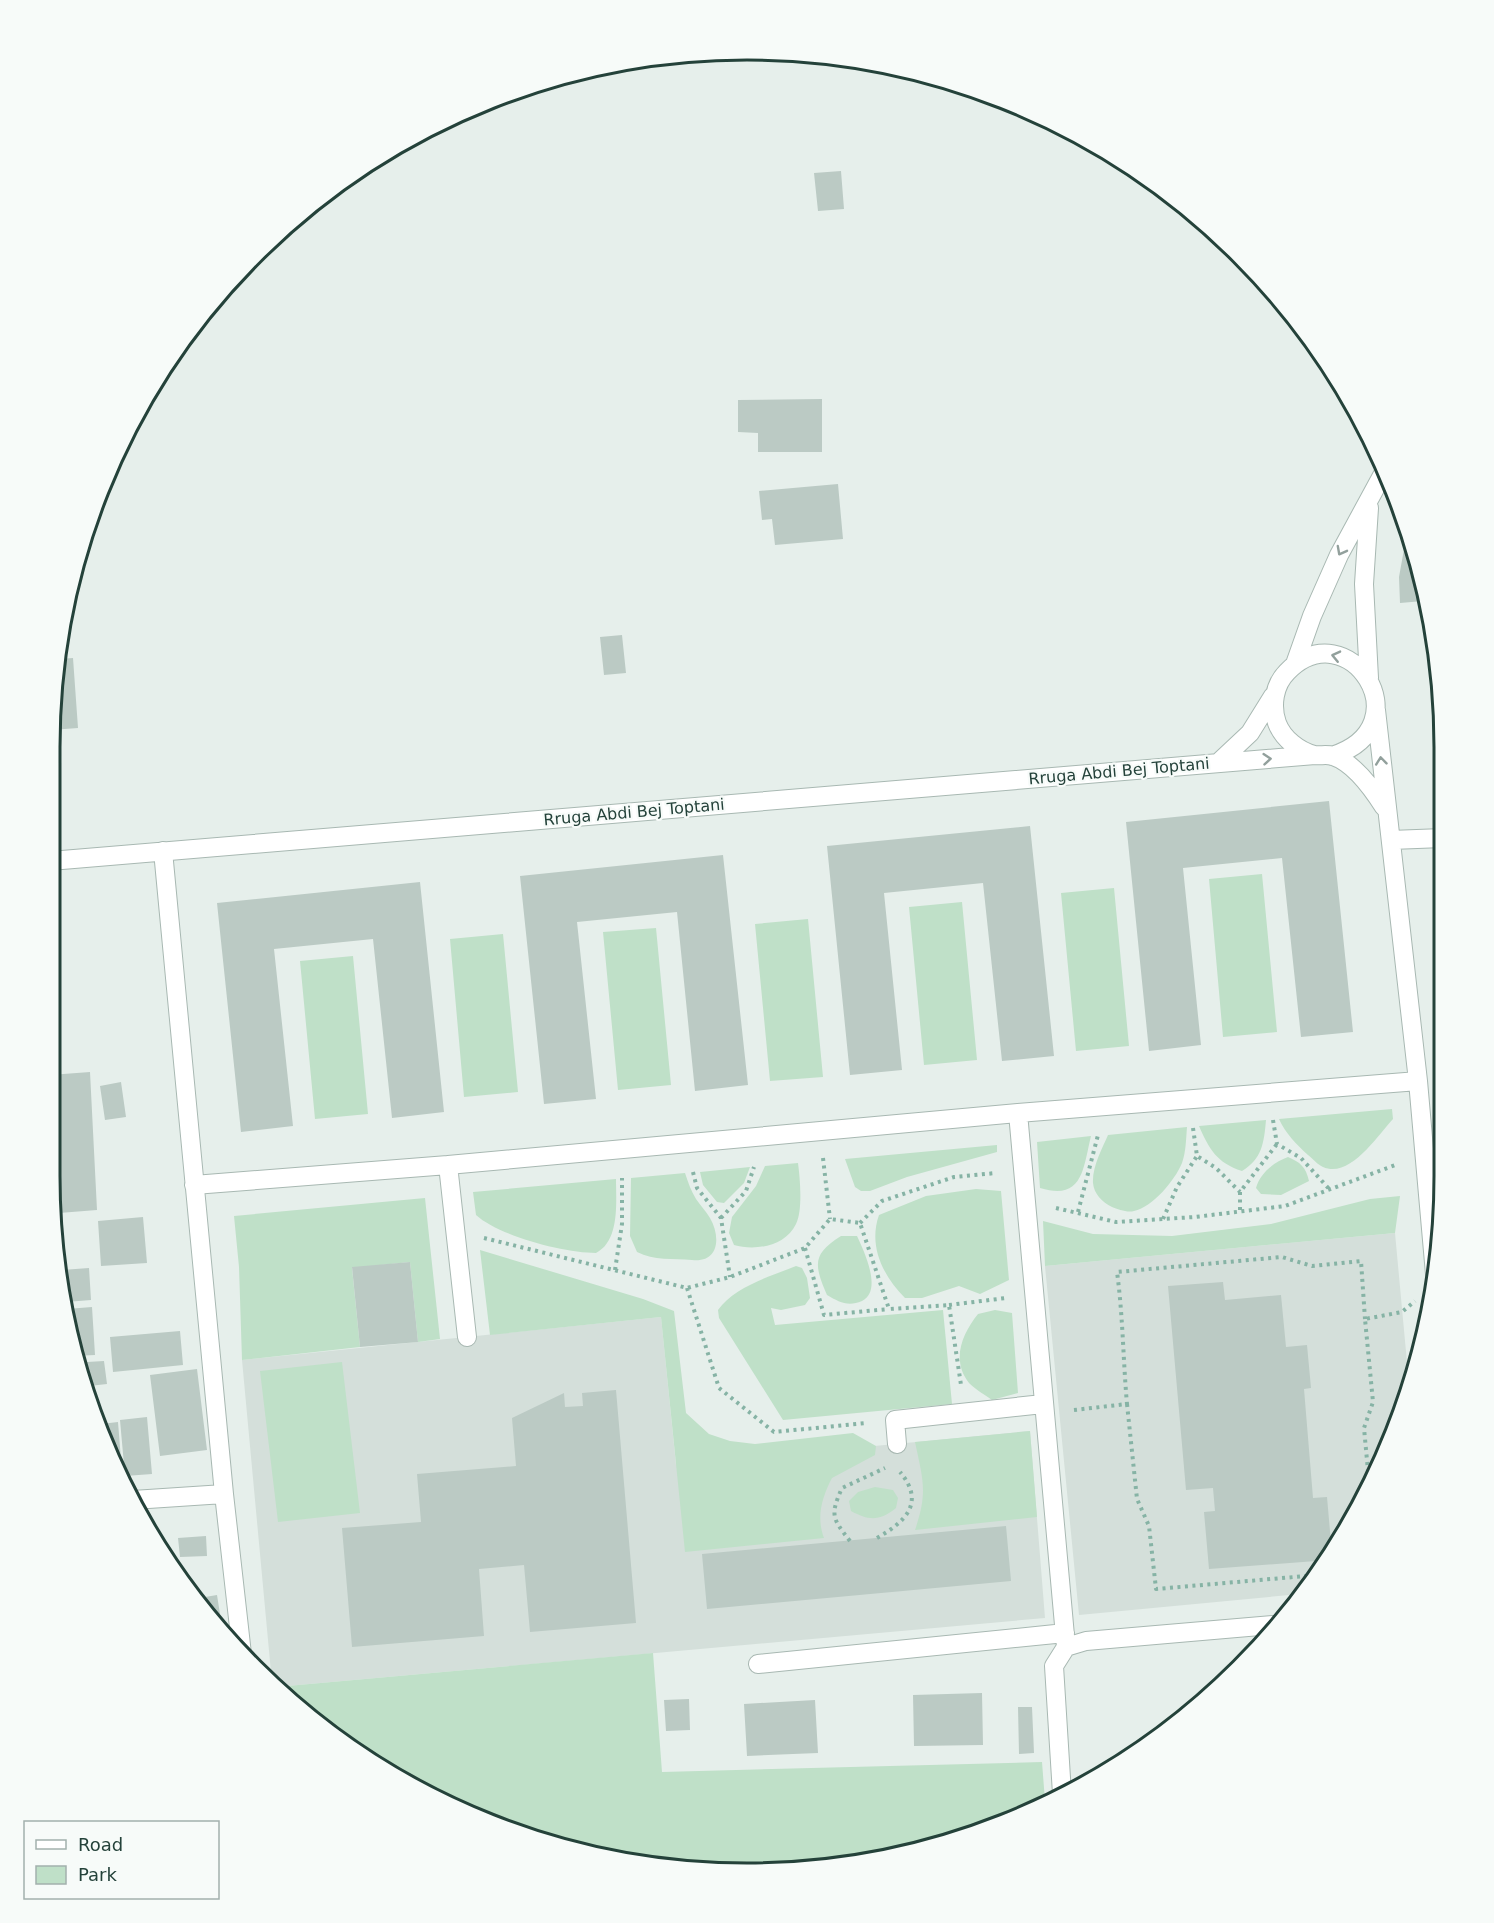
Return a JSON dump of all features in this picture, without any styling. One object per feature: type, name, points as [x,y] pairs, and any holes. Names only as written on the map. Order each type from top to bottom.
[{"type":"street","points":[[1295,664],[1312,616],[1339,555],[1380,480]]},
{"type":"street","points":[[1369,500],[1364,584],[1369,678]]},
{"type":"street","points":[[1218,763],[1250,733],[1283,676],[1295,664],[1310,656],[1335,655],[1358,665],[1369,678],[1375,693],[1386,811],[1418,1081],[1432,1234]]},
{"type":"street","points":[[1276,690],[1274,708],[1277,724],[1286,738],[1299,749],[1324,755],[1372,788],[1386,811]]},
{"type":"street","points":[[1324,755],[1348,750],[1362,741],[1372,727],[1376,710]]},
{"type":"street","name":"Rruga Abdi Bej Toptani","points":[[60,860],[1324,755]]},
{"type":"street","points":[[1390,840],[1434,838]]},
{"type":"street","points":[[163,851],[224,1494],[240,1640]]},
{"type":"street","points":[[194,1185],[448,1165],[1018,1113],[1418,1081]]},
{"type":"street","points":[[1018,1113],[1065,1640],[1054,1666],[1062,1786]]},
{"type":"street","points":[[448,1165],[467,1336]]},
{"type":"street","points":[[897,1444],[895,1420],[1043,1404]]},
{"type":"street","points":[[141,1499],[224,1494]]},
{"type":"street","points":[[758,1664],[1267,1626]]},
{"type":"path","points":[[1271,1114],[1277,1144],[1301,1158],[1331,1191]]},
{"type":"path","points":[[1163,1219],[1177,1187],[1197,1156],[1192,1121]]},
{"type":"path","points":[[1078,1213],[1100,1129]]},
{"type":"path","points":[[1240,1210],[1240,1192],[1277,1144]]},
{"type":"path","points":[[478,1237],[687,1288],[730,1277],[805,1248],[830,1219],[822,1154]]},
{"type":"path","points":[[1197,1156],[1216,1168],[1240,1192]]},
{"type":"path","points":[[720,1218],[746,1191],[756,1160]]},
{"type":"path","points":[[1051,1207],[1116,1222],[1284,1206],[1331,1191],[1402,1163]]},
{"type":"path","points":[[691,1165],[697,1188],[720,1218],[730,1277]]},
{"type":"path","points":[[615,1270],[622,1224],[622,1172]]},
{"type":"path","points":[[860,1223],[882,1201],[954,1177],[999,1172]]},
{"type":"path","points":[[830,1219],[860,1223]]},
{"type":"path","points":[[860,1223],[890,1309]]},
{"type":"path","points":[[805,1248],[824,1315],[1010,1298]]},
{"type":"path","points":[[1305,1576],[1156,1589],[1149,1526],[1137,1499],[1121,1337],[1123,1317],[1117,1272],[1282,1257],[1312,1266],[1361,1261],[1373,1402],[1364,1428],[1368,1470]]},
{"type":"path","points":[[687,1288],[719,1388],[774,1432],[895,1420]]},
{"type":"path","points":[[1365,1319],[1402,1312],[1415,1301]]},
{"type":"path","points":[[949,1305],[954,1352],[966,1412]]},
{"type":"path","points":[[1070,1410],[1127,1404]]},
{"type":"path","points":[[850,1540],[835,1521],[835,1503],[842,1488],[894,1464],[906,1479],[912,1497],[908,1515],[897,1527],[878,1538]]},
{"type":"shaded area","points":[[1395,1233],[1407,1366],[1382,1439],[1363,1480],[1342,1520],[1291,1595],[1079,1615],[1045,1266]]},
{"type":"shaded area","points":[[661,1317],[676,1465],[1030,1431],[1045,1618],[287,1686],[271,1671],[242,1360]]},
{"type":"green space","points":[[1262,874],[1277,1032],[1223,1037],[1209,879]]},
{"type":"green space","points":[[1114,888],[1129,1046],[1076,1051],[1061,893]]},
{"type":"green space","points":[[962,902],[977,1060],[924,1065],[909,907]]},
{"type":"green space","points":[[808,919],[823,1077],[770,1081],[755,924]]},
{"type":"green space","points":[[656,928],[671,1085],[618,1090],[603,932]]},
{"type":"green space","points":[[503,934],[518,1092],[464,1097],[450,939]]},
{"type":"green space","points":[[353,956],[368,1114],[315,1119],[300,961]]},
{"type":"green space","points":[[1392,1109],[1393,1119],[1371,1145],[1353,1162],[1333,1169],[1321,1166],[1308,1155],[1279,1119]]},
{"type":"green space","points":[[1266,1120],[1261,1150],[1254,1161],[1242,1171],[1226,1164],[1215,1154],[1206,1142],[1199,1126]]},
{"type":"green space","points":[[1187,1127],[1182,1163],[1169,1185],[1156,1199],[1141,1208],[1128,1212],[1112,1207],[1099,1197],[1095,1191],[1093,1177],[1108,1135]]},
{"type":"green space","points":[[1091,1136],[1083,1170],[1073,1186],[1065,1190],[1054,1191],[1040,1188],[1037,1142]]},
{"type":"green space","points":[[997,1145],[997,1152],[907,1177],[870,1191],[861,1191],[855,1187],[845,1159]]},
{"type":"green space","points":[[1288,1157],[1302,1166],[1309,1181],[1281,1195],[1261,1194],[1256,1188],[1264,1173]]},
{"type":"green space","points":[[798,1163],[800,1211],[791,1232],[777,1242],[760,1247],[734,1245],[729,1233],[732,1217],[756,1186],[765,1166]]},
{"type":"green space","points":[[750,1167],[744,1183],[724,1203],[717,1202],[703,1185],[700,1172]]},
{"type":"green space","points":[[685,1173],[694,1196],[708,1215],[716,1233],[712,1253],[701,1260],[692,1260],[657,1258],[637,1252],[630,1236],[631,1178]]},
{"type":"green space","points":[[616,1179],[613,1230],[604,1247],[596,1253],[567,1250],[533,1242],[500,1230],[476,1215],[473,1192]]},
{"type":"green space","points":[[976,1189],[1001,1191],[1009,1280],[980,1294],[959,1286],[922,1298],[905,1298],[890,1280],[880,1260],[875,1238],[879,1215],[926,1196]]},
{"type":"green space","points":[[1400,1196],[1395,1233],[1045,1266],[1043,1221],[1093,1234],[1172,1236],[1271,1224],[1370,1199]]},
{"type":"green space","points":[[425,1198],[440,1339],[418,1342],[410,1262],[352,1268],[360,1347],[242,1360],[239,1267],[234,1216]]},
{"type":"green space","points":[[841,1236],[857,1236],[870,1270],[871,1289],[868,1296],[852,1304],[827,1295],[818,1268],[820,1255]]},
{"type":"green space","points":[[480,1250],[643,1299],[674,1311],[686,1413],[709,1434],[730,1441],[755,1444],[853,1433],[876,1446],[875,1455],[832,1478],[821,1507],[820,1522],[824,1538],[685,1552],[661,1317],[490,1335]]},
{"type":"green space","points":[[796,1266],[802,1268],[807,1278],[810,1298],[805,1305],[781,1310],[771,1308],[775,1325],[943,1310],[952,1404],[783,1420],[719,1318],[718,1310],[733,1295],[743,1289]]},
{"type":"green space","points":[[995,1310],[1012,1313],[1018,1393],[992,1400],[969,1383],[961,1365],[960,1356],[963,1339],[978,1314]]},
{"type":"green space","points":[[342,1362],[360,1513],[278,1522],[260,1371]]},
{"type":"green space","points":[[1030,1431],[1037,1517],[915,1530],[922,1506],[923,1486],[915,1442]]},
{"type":"green space","points":[[875,1487],[893,1490],[898,1498],[896,1508],[885,1515],[874,1518],[863,1517],[851,1511],[849,1501],[858,1492]]},
{"type":"green space","points":[[653,1653],[662,1772],[1042,1762],[1045,1795],[968,1827],[881,1850],[792,1862],[702,1862],[657,1857],[569,1840],[484,1811],[403,1771],[365,1747],[287,1686]]},
{"type":"building","points":[[841,171],[844,209],[818,211],[814,173]]},
{"type":"building","points":[[822,399],[822,452],[758,452],[758,433],[738,432],[738,400]]},
{"type":"building","points":[[838,484],[843,539],[775,545],[772,519],[762,520],[759,491]]},
{"type":"building","points":[[1404,547],[1418,601],[1400,603],[1399,577]]},
{"type":"building","points":[[622,635],[626,673],[604,675],[600,637]]},
{"type":"building","points":[[73,658],[78,728],[60,729],[61,702],[66,659]]},
{"type":"building","points":[[1329,801],[1353,1032],[1301,1037],[1282,858],[1183,868],[1201,1045],[1149,1051],[1126,822]]},
{"type":"building","points":[[1030,826],[1054,1056],[1002,1061],[983,883],[884,893],[902,1070],[850,1075],[827,846]]},
{"type":"building","points":[[723,855],[748,1085],[695,1091],[677,912],[577,922],[596,1099],[544,1104],[520,876]]},
{"type":"building","points":[[420,882],[444,1112],[392,1118],[373,939],[274,949],[293,1126],[241,1132],[217,903]]},
{"type":"building","points":[[90,1072],[97,1210],[61,1213],[60,1074]]},
{"type":"building","points":[[121,1082],[126,1117],[105,1120],[100,1086]]},
{"type":"building","points":[[143,1217],[147,1263],[101,1266],[98,1221]]},
{"type":"building","points":[[410,1262],[418,1342],[360,1347],[352,1267]]},
{"type":"building","points":[[89,1268],[91,1300],[72,1302],[67,1270]]},
{"type":"building","points":[[1223,1282],[1225,1300],[1281,1295],[1286,1347],[1307,1345],[1311,1388],[1304,1389],[1313,1498],[1327,1497],[1331,1538],[1316,1561],[1209,1569],[1204,1512],[1215,1511],[1213,1488],[1186,1490],[1168,1286]]},
{"type":"building","points":[[92,1307],[95,1355],[83,1356],[73,1309]]},
{"type":"building","points":[[180,1331],[183,1365],[113,1372],[110,1337]]},
{"type":"building","points":[[104,1361],[107,1384],[93,1386],[87,1362]]},
{"type":"building","points":[[197,1369],[207,1450],[160,1456],[150,1375]]},
{"type":"building","points":[[616,1390],[636,1623],[530,1632],[524,1565],[479,1569],[484,1636],[352,1647],[342,1528],[421,1522],[417,1474],[516,1466],[512,1418],[564,1393],[565,1407],[583,1406],[582,1393]]},
{"type":"building","points":[[147,1417],[152,1474],[129,1476],[124,1465],[120,1420]]},
{"type":"building","points":[[118,1422],[121,1458],[112,1439],[106,1423]]},
{"type":"building","points":[[1006,1526],[1011,1581],[707,1609],[702,1554]]},
{"type":"building","points":[[206,1536],[207,1556],[180,1557],[178,1538]]},
{"type":"building","points":[[217,1595],[220,1614],[218,1614],[204,1597]]},
{"type":"building","points":[[982,1693],[983,1745],[914,1746],[913,1695]]},
{"type":"building","points":[[689,1699],[690,1730],[666,1731],[664,1700]]},
{"type":"building","points":[[815,1700],[818,1753],[747,1756],[744,1704]]},
{"type":"building","points":[[1018,1707],[1032,1707],[1034,1753],[1019,1754]]}]
